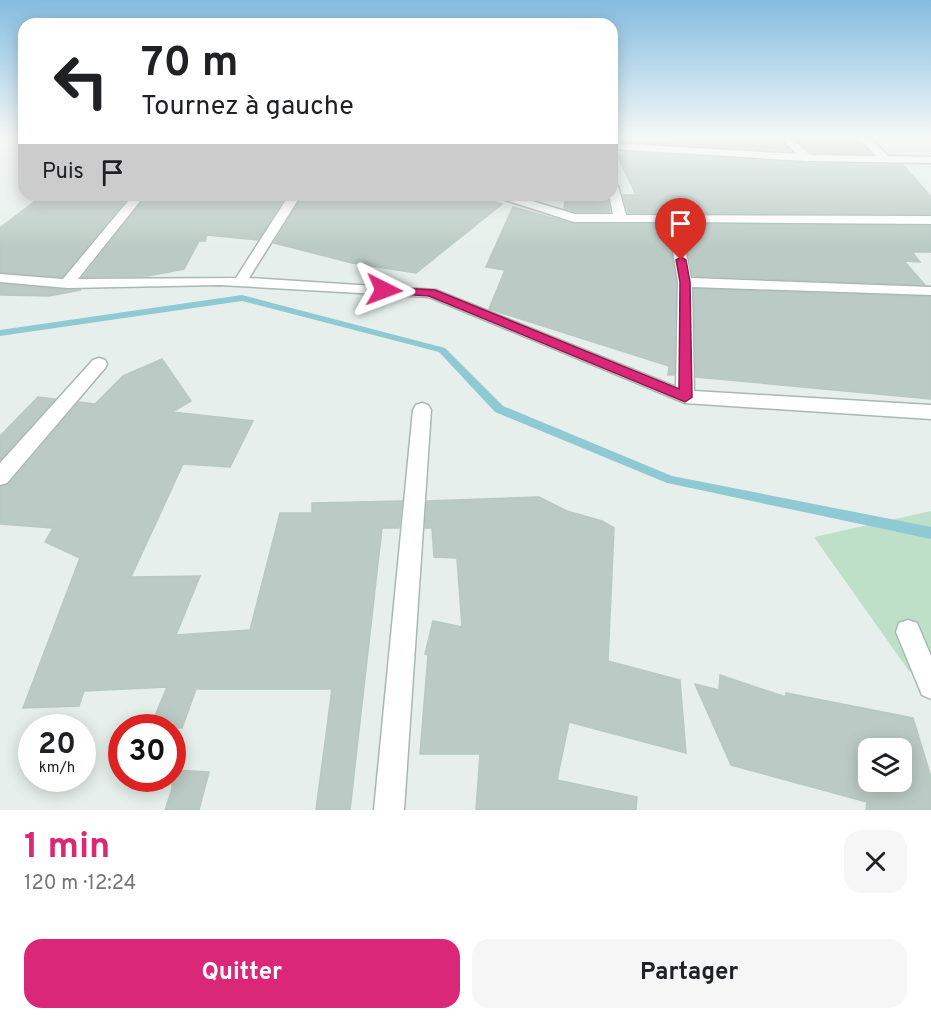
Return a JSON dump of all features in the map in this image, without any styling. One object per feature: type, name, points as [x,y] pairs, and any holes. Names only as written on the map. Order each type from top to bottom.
[{"type":"street","points":[[67,284],[134,201]]},
{"type":"street","points":[[240,282],[291,201]]},
{"type":"street","points":[[519,201],[574,218],[620,216],[931,220]]},
{"type":"street","points":[[616,201],[620,216]]},
{"type":"street","points":[[673,217],[685,282],[685,397]]},
{"type":"street","points":[[0,278],[67,284],[240,282],[431,293],[685,397],[931,411]]},
{"type":"street","points":[[685,282],[931,291]]},
{"type":"street","points":[[0,477],[99,364]]},
{"type":"street","points":[[389,810],[422,410]]},
{"type":"street","points":[[908,633],[931,686]]},
{"type":"green space","points":[[931,511],[931,675],[909,671],[814,537]]},
{"type":"building","points":[[626,174],[911,174],[931,197],[931,214],[628,213],[623,195],[636,195]]},
{"type":"building","points":[[35,201],[125,201],[62,277],[0,272],[0,228]]},
{"type":"building","points":[[142,201],[282,201],[258,240],[207,235],[205,241],[199,241],[184,269],[148,276],[83,277]]},
{"type":"building","points":[[299,201],[492,201],[502,204],[416,273],[352,263],[274,243]]},
{"type":"building","points":[[565,201],[608,201],[610,212],[575,212],[564,208]]},
{"type":"building","points":[[513,207],[574,224],[666,224],[676,282],[674,375],[668,375],[669,366],[489,309],[505,270],[486,267]]},
{"type":"building","points":[[683,224],[931,226],[931,252],[912,252],[920,262],[904,261],[925,285],[693,276]]},
{"type":"building","points":[[0,284],[81,290],[49,296],[0,295]]},
{"type":"building","points":[[694,289],[931,297],[931,399],[696,377]]},
{"type":"building","points":[[162,359],[191,401],[172,412],[253,421],[230,467],[183,464],[131,577],[200,576],[176,635],[250,630],[280,513],[312,513],[312,503],[402,501],[399,528],[382,528],[350,810],[316,810],[332,689],[196,689],[186,717],[186,714],[156,714],[167,687],[84,691],[79,706],[23,708],[80,558],[45,542],[53,528],[0,524],[0,487],[9,484],[79,402],[95,404],[123,376]]},
{"type":"building","points":[[38,397],[55,399],[0,460],[0,436]]},
{"type":"building","points":[[539,497],[567,511],[602,521],[614,528],[608,661],[680,680],[686,753],[569,722],[557,780],[637,797],[636,810],[476,810],[480,754],[420,754],[428,655],[425,654],[433,621],[462,627],[457,558],[434,557],[432,528],[425,528],[427,501]]},
{"type":"building","points":[[720,675],[786,697],[786,693],[913,718],[931,777],[931,810],[866,810],[867,802],[731,765],[695,684],[719,690]]},
{"type":"building","points":[[186,771],[209,772],[199,810],[165,810],[171,792],[186,792]]},
{"type":"waterway","points":[[0,333],[242,298],[442,350],[499,409],[671,480],[931,533]]},
{"type":"route","points":[[384,290],[431,293],[685,397],[685,282],[681,260]]}]
